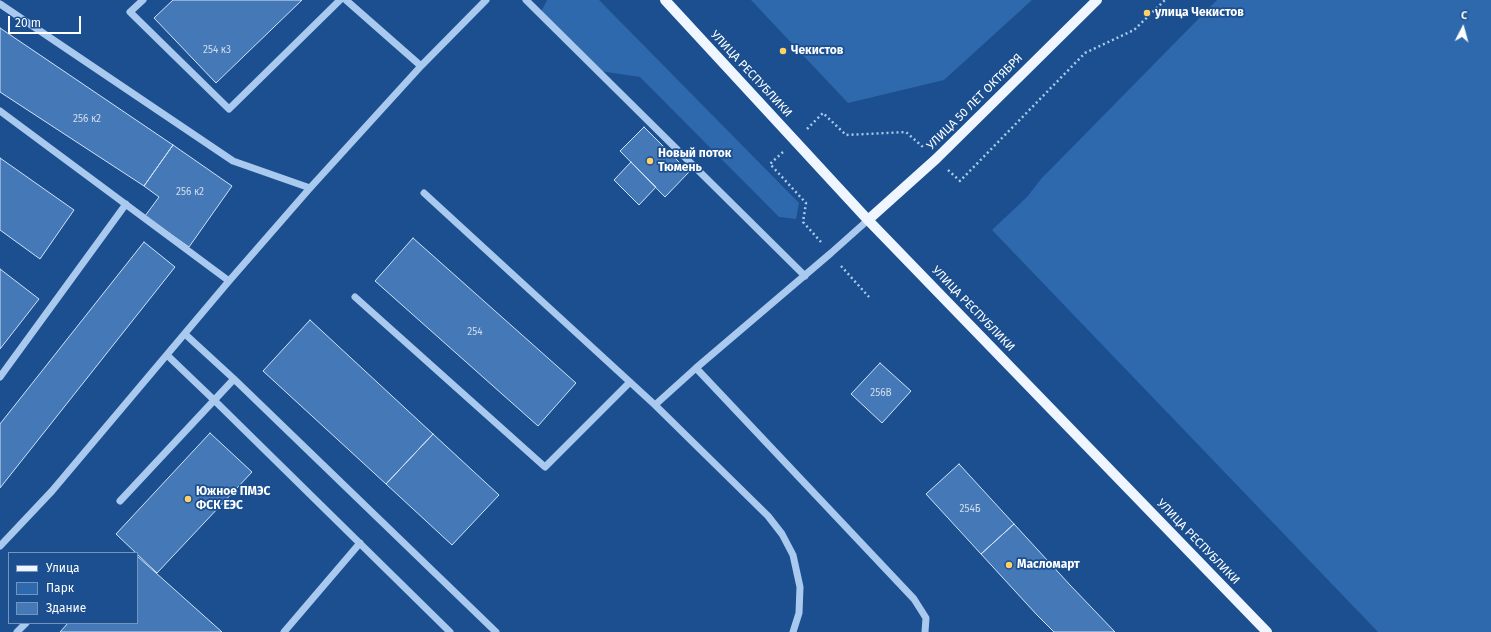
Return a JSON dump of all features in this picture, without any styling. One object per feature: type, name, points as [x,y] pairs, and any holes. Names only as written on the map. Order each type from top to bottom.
[{"type":"main road","name":"УЛИЦА РЕСПУБЛИКИ","points":[[665,0],[868,220],[1267,632]]},
{"type":"main road","name":"УЛИЦА 50 ЛЕТ ОКТЯБРЯ","points":[[868,220],[936,159],[1097,0]]},
{"type":"lane","points":[[143,0],[130,12],[229,109],[340,0]]},
{"type":"lane","points":[[346,0],[421,66]]},
{"type":"lane","points":[[0,546],[52,491],[229,281],[310,188],[421,66],[486,0]]},
{"type":"lane","points":[[526,0],[805,276]]},
{"type":"lane","points":[[0,4],[233,161],[310,188]]},
{"type":"lane","points":[[0,111],[229,281]]},
{"type":"lane","points":[[424,193],[630,382],[768,516],[782,534],[793,555],[800,587],[799,613],[793,632]]},
{"type":"lane","points":[[0,377],[126,204]]},
{"type":"lane","points":[[654,405],[868,220]]},
{"type":"lane","points":[[355,297],[545,467],[630,382]]},
{"type":"lane","points":[[185,334],[234,379],[496,632]]},
{"type":"lane","points":[[167,355],[450,632]]},
{"type":"lane","points":[[696,368],[914,599],[926,618],[925,632]]},
{"type":"lane","points":[[120,501],[234,379]]},
{"type":"lane","points":[[284,632],[360,543]]},
{"type":"lane","points":[[17,632],[25,624]]},
{"type":"green space","points":[[547,0],[599,0],[799,203],[796,219],[779,217],[640,77],[600,71],[541,12]]},
{"type":"green space","points":[[751,0],[1032,0],[944,80],[848,103]]},
{"type":"green space","points":[[1217,0],[1491,0],[1491,632],[1378,632],[992,230],[1027,197],[1041,179]]},
{"type":"building","points":[[173,0],[302,0],[216,83],[154,18]]},
{"type":"building","points":[[0,28],[173,145],[144,186],[0,92]]},
{"type":"building","points":[[644,127],[689,172],[665,197],[620,151]]},
{"type":"building","points":[[173,145],[232,186],[189,247],[145,216],[159,197],[144,186]]},
{"type":"building","points":[[0,158],[74,210],[40,259],[0,230]]},
{"type":"building","points":[[631,162],[656,187],[639,205],[614,180]]},
{"type":"building","points":[[413,238],[576,383],[538,426],[375,281]]},
{"type":"building","points":[[144,242],[175,267],[0,488],[0,424]]},
{"type":"building","points":[[0,269],[39,299],[0,349]]},
{"type":"building","points":[[310,320],[433,434],[386,484],[263,371]]},
{"type":"building","points":[[880,363],[911,391],[882,423],[851,394]]},
{"type":"building","name":"Южное ПМЭС ФСК ЕЭС","points":[[210,433],[252,472],[157,573],[138,555],[138,552],[135,552],[116,534]]},
{"type":"building","points":[[433,434],[499,495],[452,545],[386,484]]},
{"type":"building","points":[[959,464],[1014,524],[981,554],[926,494]]},
{"type":"building","points":[[1014,524],[1115,632],[1054,632],[1037,615],[981,554]]},
{"type":"building","points":[[138,557],[222,632],[60,632],[67,624],[138,624]]},
{"type":"place","name":"улица Чекистов","points":[[1147,13]]},
{"type":"place","name":"Чекистов","points":[[783,51]]},
{"type":"place","name":"Новый поток Тюмень","points":[[650,161]]},
{"type":"place","name":"Южное ПМЭС ФСК ЕЭС","points":[[188,499]]},
{"type":"place","name":"Масломарт","points":[[1009,565]]}]
